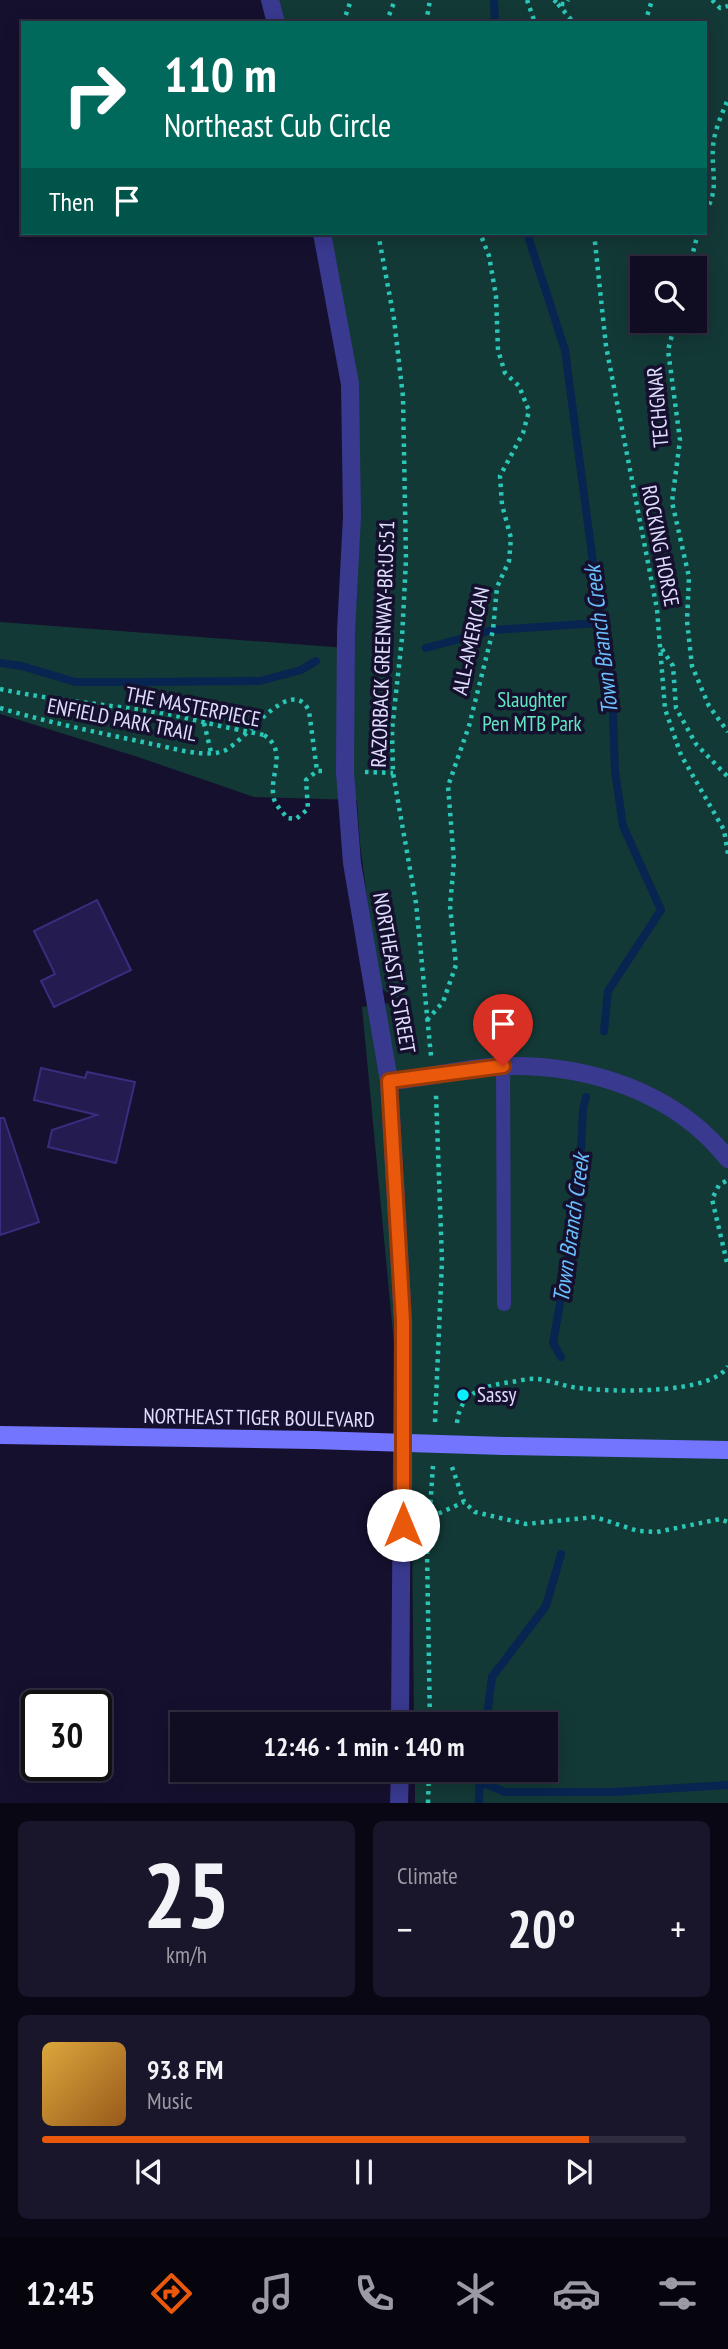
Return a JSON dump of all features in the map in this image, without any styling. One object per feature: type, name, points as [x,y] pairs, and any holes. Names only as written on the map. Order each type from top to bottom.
[{"type":"street","points":[[270,0],[275,21]]},
{"type":"street","name":"NORTHEAST A STREET","points":[[322,235],[350,384],[352,516],[346,632],[345,772],[352,863],[389,1081],[403,1321],[400,1712]]},
{"type":"street","points":[[389,1081],[503,1066],[551,1067],[623,1083],[676,1110],[712,1139],[728,1159]]},
{"type":"street","name":"NORTHEAST TIGER BOULEVARD","points":[[0,1435],[728,1450]]},
{"type":"street","points":[[399,1803],[400,1782]]},
{"type":"lane","points":[[503,1066],[504,1304]]},
{"type":"path","points":[[344,21],[351,0]]},
{"type":"path","points":[[387,21],[395,0]]},
{"type":"path","points":[[426,21],[430,0]]},
{"type":"path","points":[[527,0],[534,21]]},
{"type":"path","points":[[556,2],[566,4],[568,0]]},
{"type":"path","points":[[646,21],[652,0]]},
{"type":"path","points":[[712,0],[720,8],[728,6]]},
{"type":"path","points":[[556,2],[573,21]]},
{"type":"path","points":[[707,209],[712,202],[715,188],[713,145],[728,99]]},
{"type":"path","name":"RAZORBACK GREENWAY-BR:US:51","points":[[377,235],[394,319],[403,397],[406,560],[402,638],[392,730],[393,773],[416,903],[431,1055]]},
{"type":"path","name":"ALL-AMERICAN","points":[[426,1020],[443,1002],[456,965],[450,906],[454,861],[448,786],[469,726],[489,644],[496,587],[509,561],[511,538],[502,505],[500,476],[523,433],[529,411],[519,386],[505,373],[498,350],[496,296],[489,256],[482,235]]},
{"type":"path","name":"ROCKING HORSE","points":[[594,235],[606,346],[657,609],[665,709],[681,755],[723,830],[728,854]]},
{"type":"path","points":[[692,256],[697,235]]},
{"type":"path","name":"TECHGNAR","points":[[673,333],[668,350],[680,440],[672,502],[689,577],[687,621],[692,666],[709,706],[728,732]]},
{"type":"path","points":[[660,645],[673,666],[676,708],[696,744],[728,777]]},
{"type":"path","name":"THE MASTERPIECE","points":[[0,689],[15,694],[50,696],[72,702],[158,712],[264,736],[274,742],[276,750],[273,795],[276,804],[287,818],[296,819],[308,809],[306,780],[317,771]]},
{"type":"path","name":"ENFIELD PARK TRAIL","points":[[0,708],[37,719],[193,752],[220,752],[233,747],[265,715],[287,699],[294,699],[306,705],[309,710],[317,771]]},
{"type":"path","points":[[204,723],[211,752]]},
{"type":"path","points":[[317,771],[329,771]]},
{"type":"path","points":[[361,772],[393,773]]},
{"type":"path","points":[[435,1427],[442,1261],[437,1099]]},
{"type":"path","points":[[719,1185],[712,1199],[728,1268]]},
{"type":"path","points":[[430,1712],[427,1552],[433,1453]]},
{"type":"path","points":[[430,1517],[464,1502]]},
{"type":"path","points":[[428,1803],[429,1782]]},
{"type":"green space","name":"Slaughter Pen MTB Park","points":[[276,0],[728,0],[728,1803],[415,1803],[415,1782],[558,1782],[558,1712],[414,1712],[412,1533],[362,1007],[396,1002],[378,984],[357,800],[254,797],[0,714],[0,622],[347,648],[347,385],[319,235],[707,235],[707,21],[280,21]]},
{"type":"building","points":[[97,900],[131,970],[54,1007],[41,981],[55,974],[34,931]]},
{"type":"building","points":[[41,1068],[85,1078],[87,1072],[135,1082],[116,1163],[48,1147],[52,1130],[97,1115],[34,1100]]},
{"type":"building","points":[[0,1118],[4,1118],[39,1222],[0,1235]]},
{"type":"waterway","name":"Town Branch Creek","points":[[494,0],[495,21]]},
{"type":"waterway","name":"Town Branch Creek","points":[[528,235],[565,350],[613,714],[615,771],[623,826],[661,910],[608,991],[604,1031]]},
{"type":"waterway","points":[[426,648],[493,630],[600,623]]},
{"type":"waterway","points":[[0,663],[22,666],[75,682],[139,682],[260,681],[301,670],[316,661]]},
{"type":"waterway","name":"Town Branch Creek","points":[[561,1357],[553,1343],[579,1196],[583,1109],[586,1097]]},
{"type":"waterway","name":"Town Branch Creek","points":[[488,1712],[492,1677],[546,1606],[561,1554]]},
{"type":"waterway","points":[[480,1782],[505,1792],[613,1792],[728,1785]]},
{"type":"waterway","name":"Town Branch Creek","points":[[479,1803],[480,1782]]},
{"type":"place","name":"Sassy","points":[[463,1395]]},
{"type":"route","points":[[403,1525],[403,1321],[389,1081],[503,1066]]}]
